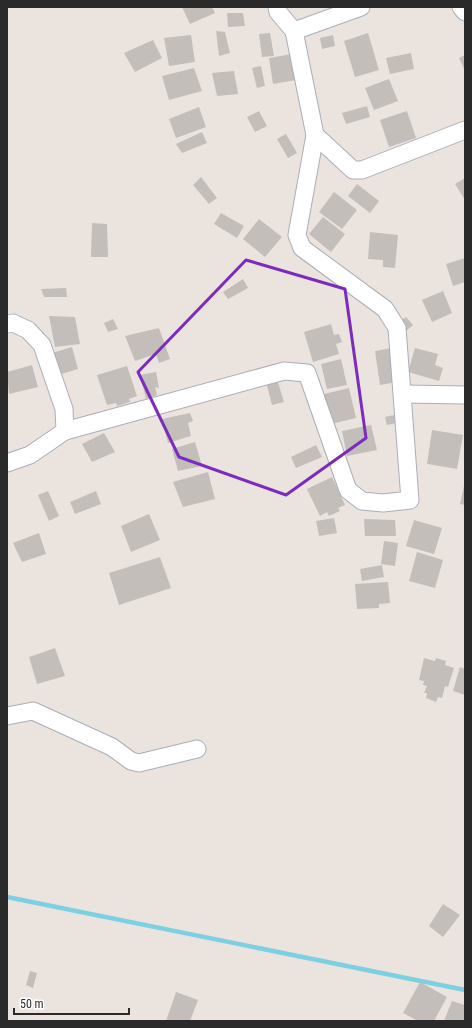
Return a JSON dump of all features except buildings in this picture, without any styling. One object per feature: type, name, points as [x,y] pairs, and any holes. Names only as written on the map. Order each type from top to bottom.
[{"type":"street","points":[[7,463],[30,455],[64,431],[284,371],[307,373],[348,490],[362,501],[383,503],[410,500],[397,328],[386,310],[302,248],[297,235],[316,135],[294,31],[278,12],[277,7]]},
{"type":"street","points":[[294,31],[361,7]]},
{"type":"street","points":[[461,7],[465,12]]},
{"type":"street","points":[[316,135],[353,170],[362,170],[465,130]]},
{"type":"street","points":[[7,324],[13,323],[28,330],[42,345],[64,410],[64,431]]},
{"type":"street","points":[[403,394],[465,395]]},
{"type":"street","points":[[7,716],[33,711],[112,747],[131,761],[139,763],[198,749]]},
{"type":"highlighted area","points":[[246,260],[345,289],[366,438],[286,495],[179,457],[138,372]]},
{"type":"waterway","points":[[7,897],[465,990]]}]
